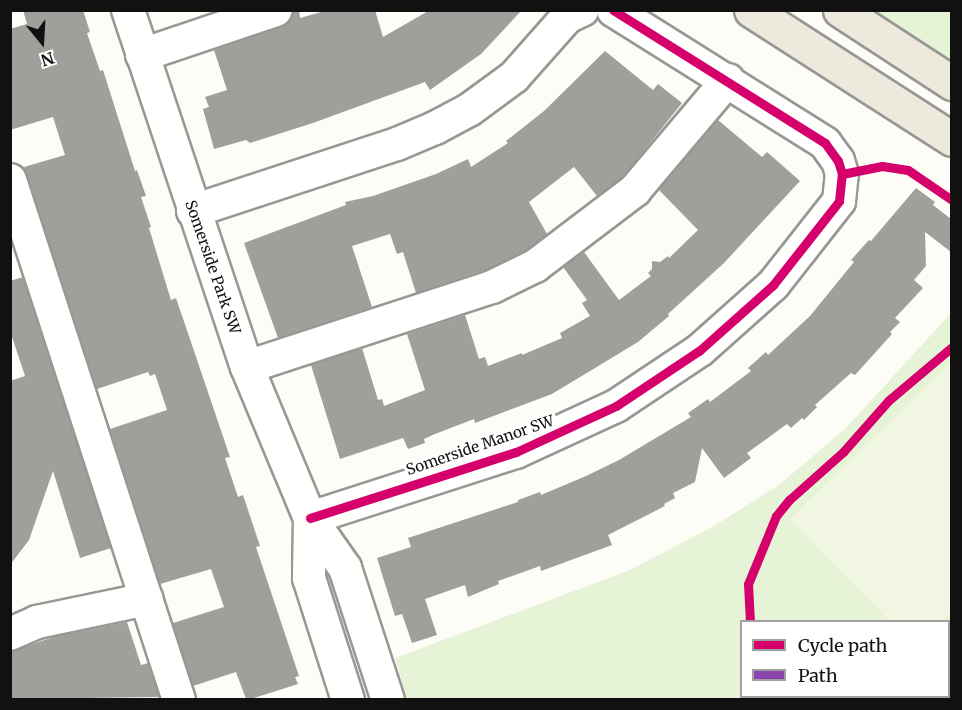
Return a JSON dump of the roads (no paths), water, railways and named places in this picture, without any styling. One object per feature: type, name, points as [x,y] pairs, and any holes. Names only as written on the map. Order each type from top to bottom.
[{"type":"main road","points":[[750,10],[951,139]]},
{"type":"main road","points":[[840,10],[951,83]]},
{"type":"street","name":"Somerside Park SW","points":[[128,10],[247,367],[310,518],[345,568],[388,699]]},
{"type":"street","points":[[142,55],[276,10]]},
{"type":"street","points":[[194,211],[397,144],[435,129],[469,110],[514,77],[567,18],[582,10]]},
{"type":"street","name":"Somerside Manor SW","points":[[310,518],[516,452],[616,406],[700,350],[773,285],[839,201],[842,174],[838,161],[825,143],[728,80],[613,10]]},
{"type":"street","points":[[247,367],[492,287],[535,266],[635,190],[728,80]]},
{"type":"street","points":[[10,180],[179,699]]},
{"type":"street","name":"Somerside Park SW","points":[[310,518],[309,578],[348,699]]},
{"type":"street","points":[[10,634],[37,622],[147,599]]}]
